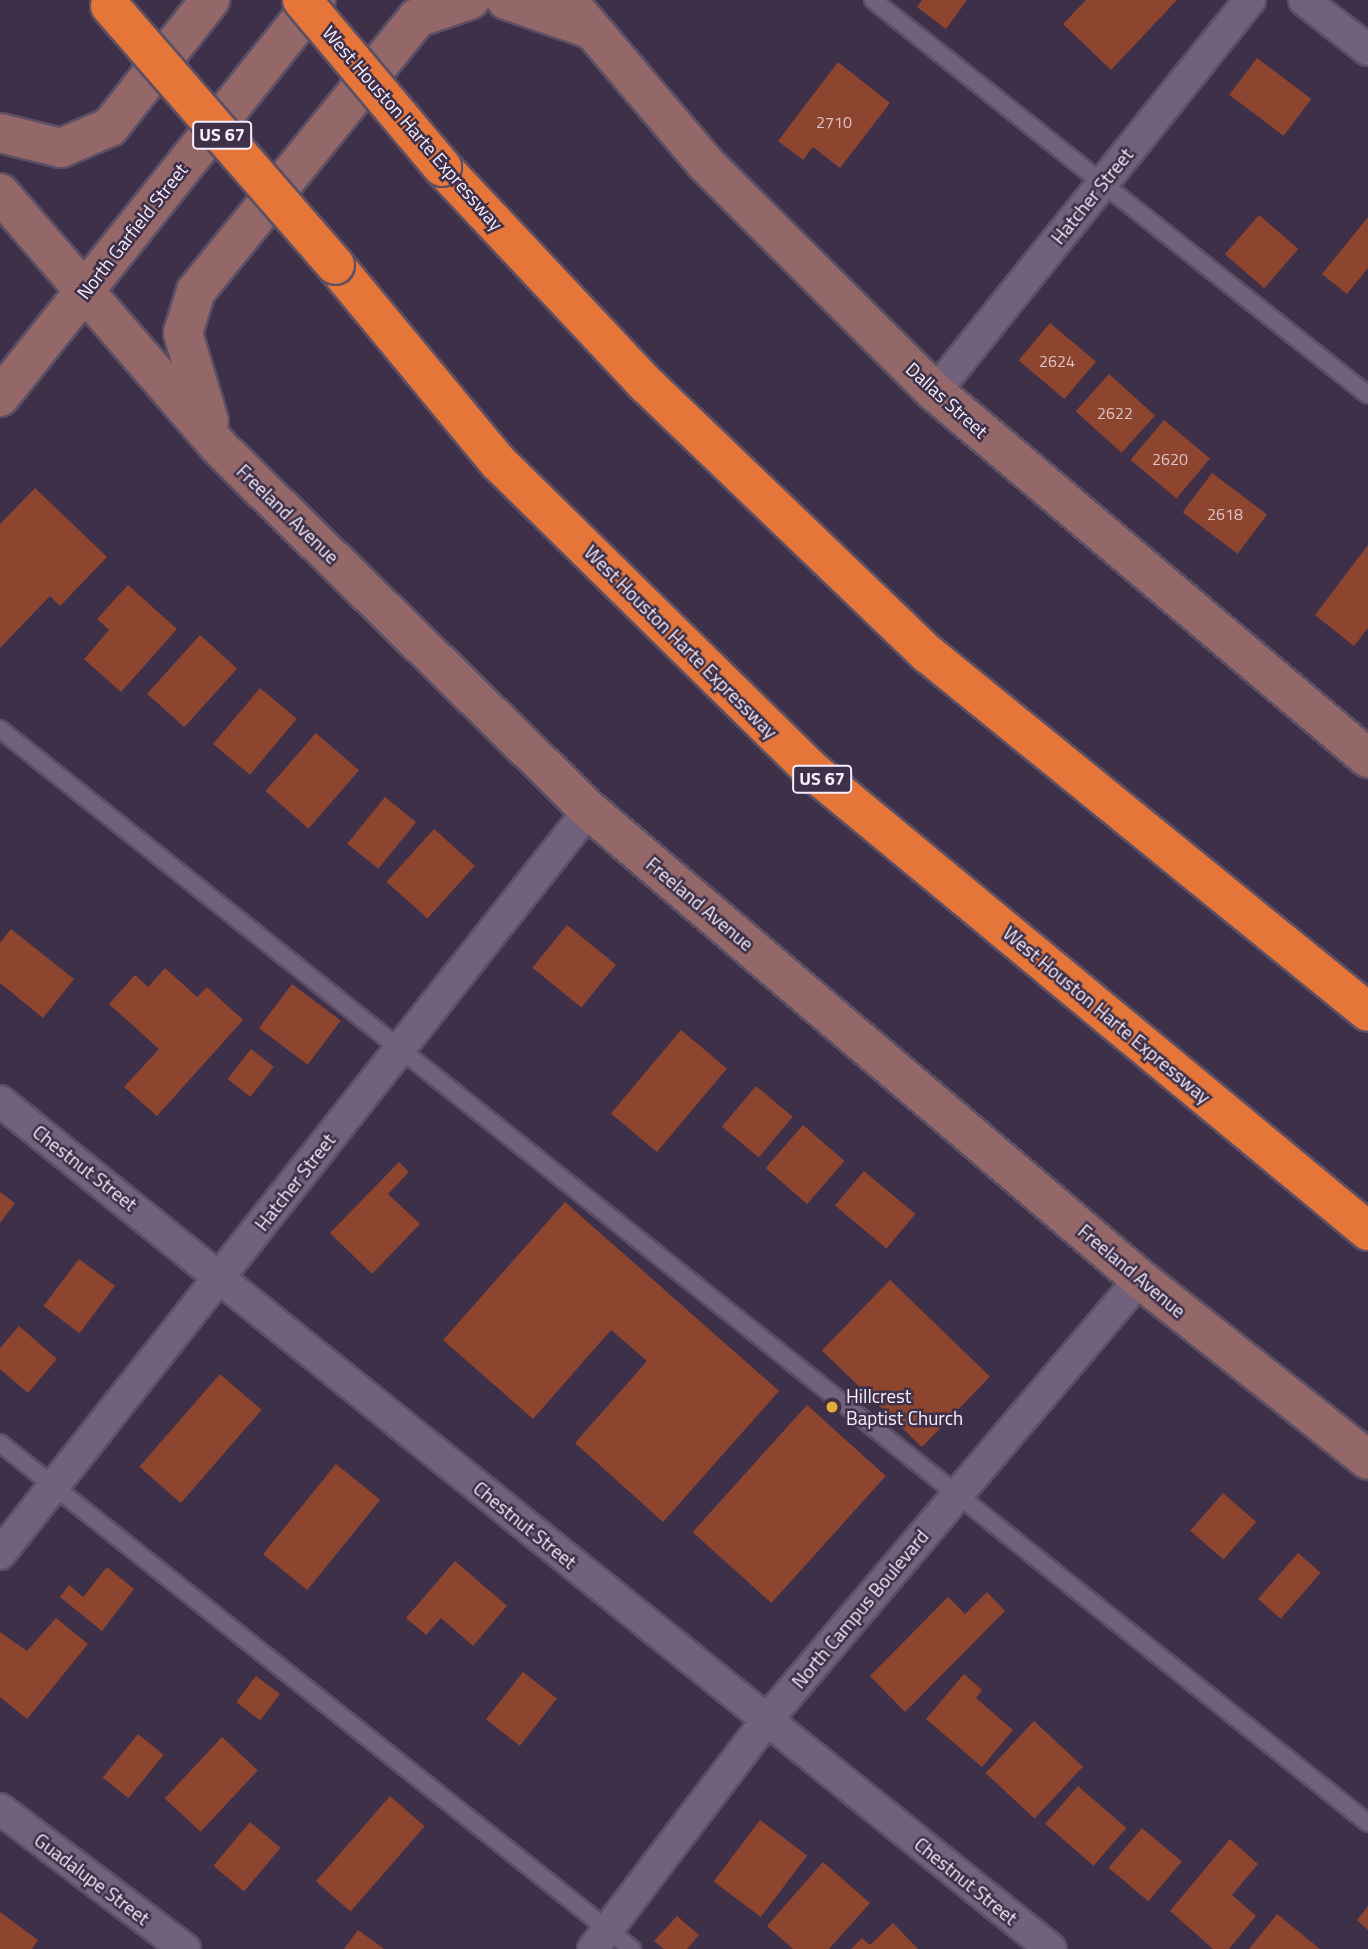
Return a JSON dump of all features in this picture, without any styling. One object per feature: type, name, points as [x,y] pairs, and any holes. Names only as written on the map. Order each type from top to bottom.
[{"type":"highway","name":"West Houston Harte Expressway","points":[[302,0],[442,167],[647,385],[928,654],[1368,1012]]},
{"type":"highway","name":"West Houston Harte Expressway","points":[[107,3],[335,265],[499,463],[809,768],[1368,1231]]},
{"type":"main road","points":[[0,133],[61,148],[110,127],[210,0]]},
{"type":"main road","name":"North Garfield Street","points":[[1,393],[316,0]]},
{"type":"main road","points":[[219,447],[183,333],[196,291],[417,18],[470,0]]},
{"type":"main road","points":[[506,0],[592,30]]},
{"type":"main road","name":"Dallas Street","points":[[567,0],[707,165],[935,392],[1368,758]]},
{"type":"main road","name":"Freeland Avenue","points":[[0,193],[219,447],[589,810],[1140,1279],[1368,1460]]},
{"type":"street","name":"Hatcher Street","points":[[935,392],[1250,0]]},
{"type":"street","points":[[1304,0],[1368,50]]},
{"type":"street","name":"Hatcher Street","points":[[0,1555],[589,810]]},
{"type":"street","name":"Chestnut Street","points":[[0,1101],[1051,1949]]},
{"type":"street","name":"North Campus Boulevard","points":[[601,1939],[766,1721],[1140,1279]]},
{"type":"street","name":"Guadalupe Street","points":[[0,1809],[185,1949]]},
{"type":"lane","points":[[873,0],[1368,395]]},
{"type":"lane","points":[[0,729],[1368,1823]]},
{"type":"lane","points":[[0,1443],[601,1939],[632,1949]]},
{"type":"building","points":[[922,0],[967,0],[946,29],[917,7]]},
{"type":"building","points":[[1086,0],[1177,0],[1111,70],[1063,24]]},
{"type":"building","points":[[1257,58],[1311,99],[1284,136],[1229,95]]},
{"type":"building","points":[[838,62],[890,103],[840,168],[813,147],[803,160],[778,141]]},
{"type":"building","points":[[1259,215],[1298,249],[1264,288],[1225,254]]},
{"type":"building","points":[[1368,217],[1368,268],[1347,294],[1322,274]]},
{"type":"building","points":[[1050,323],[1096,362],[1064,399],[1019,361]]},
{"type":"building","points":[[1109,374],[1155,415],[1122,453],[1076,411]]},
{"type":"building","points":[[1164,420],[1210,459],[1177,498],[1131,460]]},
{"type":"building","points":[[1212,473],[1267,515],[1238,554],[1183,512]]},
{"type":"building","points":[[35,488],[107,557],[60,606],[50,596],[0,648],[0,524]]},
{"type":"building","points":[[1368,545],[1368,628],[1354,646],[1315,615]]},
{"type":"building","points":[[128,585],[177,629],[121,692],[84,659],[109,630],[97,619]]},
{"type":"building","points":[[200,635],[237,668],[184,727],[147,694]]},
{"type":"building","points":[[260,688],[297,719],[250,775],[213,744]]},
{"type":"building","points":[[316,733],[359,770],[309,829],[265,791]]},
{"type":"building","points":[[385,797],[416,822],[378,869],[347,844]]},
{"type":"building","points":[[434,829],[475,866],[427,919],[386,882]]},
{"type":"building","points":[[567,925],[616,965],[581,1007],[532,968]]},
{"type":"building","points":[[11,929],[74,979],[43,1018],[0,983],[0,943]]},
{"type":"building","points":[[165,968],[197,997],[207,987],[243,1020],[157,1116],[124,1087],[159,1049],[109,1004],[135,975],[148,987]]},
{"type":"building","points":[[292,984],[341,1021],[308,1065],[259,1028]]},
{"type":"building","points":[[681,1030],[727,1069],[657,1152],[611,1113]]},
{"type":"building","points":[[251,1049],[274,1067],[250,1097],[228,1079]]},
{"type":"building","points":[[756,1086],[793,1117],[759,1157],[722,1127]]},
{"type":"building","points":[[803,1125],[845,1161],[807,1204],[766,1168]]},
{"type":"building","points":[[399,1162],[409,1172],[388,1194],[420,1224],[372,1274],[330,1233]]},
{"type":"building","points":[[864,1171],[915,1214],[886,1249],[835,1205]]},
{"type":"building","points":[[0,1192],[15,1203],[0,1223]]},
{"type":"building","points":[[565,1202],[779,1391],[663,1522],[575,1443],[647,1361],[611,1330],[533,1419],[443,1340]]},
{"type":"building","points":[[79,1259],[115,1286],[79,1333],[43,1306]]},
{"type":"building","points":[[890,1280],[990,1377],[922,1447],[822,1350]]},
{"type":"building","points":[[19,1326],[57,1359],[28,1393],[0,1369],[0,1348]]},
{"type":"building","points":[[220,1374],[262,1410],[181,1503],[139,1467]]},
{"type":"building","points":[[807,1405],[886,1476],[771,1603],[693,1532]]},
{"type":"building","points":[[336,1464],[380,1500],[307,1590],[263,1554]]},
{"type":"building","points":[[1223,1493],[1256,1522],[1223,1560],[1190,1531]]},
{"type":"building","points":[[1298,1553],[1321,1573],[1281,1619],[1258,1599]]},
{"type":"building","points":[[455,1561],[507,1606],[473,1646],[441,1618],[426,1635],[406,1618]]},
{"type":"building","points":[[107,1567],[134,1589],[102,1631],[60,1597],[69,1585],[83,1597]]},
{"type":"building","points":[[987,1592],[1005,1611],[905,1712],[870,1676],[948,1597],[965,1614]]},
{"type":"building","points":[[56,1618],[88,1644],[27,1719],[0,1697],[0,1632],[27,1651]]},
{"type":"building","points":[[523,1672],[557,1698],[520,1746],[486,1719]]},
{"type":"building","points":[[964,1674],[982,1690],[976,1698],[1013,1730],[982,1767],[926,1719]]},
{"type":"building","points":[[256,1676],[280,1694],[260,1720],[236,1702]]},
{"type":"building","points":[[1034,1721],[1083,1767],[1035,1819],[986,1773]]},
{"type":"building","points":[[138,1734],[164,1755],[128,1798],[103,1778]]},
{"type":"building","points":[[222,1737],[258,1770],[201,1832],[165,1798]]},
{"type":"building","points":[[1078,1786],[1126,1828],[1093,1866],[1045,1824]]},
{"type":"building","points":[[390,1796],[425,1826],[351,1911],[316,1881]]},
{"type":"building","points":[[760,1820],[807,1856],[761,1917],[714,1881]]},
{"type":"building","points":[[250,1822],[281,1848],[244,1891],[213,1866]]},
{"type":"building","points":[[1142,1828],[1182,1861],[1148,1901],[1109,1868]]},
{"type":"building","points":[[1230,1839],[1258,1864],[1232,1895],[1256,1916],[1229,1949],[1213,1949],[1170,1911]]},
{"type":"building","points":[[823,1862],[870,1903],[829,1949],[793,1949],[767,1926]]},
{"type":"building","points":[[1368,1906],[1368,1930],[1357,1920]]},
{"type":"building","points":[[0,1912],[38,1940],[32,1949],[0,1949]]},
{"type":"building","points":[[1277,1914],[1320,1949],[1249,1949]]},
{"type":"building","points":[[677,1916],[699,1935],[687,1949],[664,1949],[654,1941]]},
{"type":"building","points":[[893,1923],[918,1949],[851,1949],[862,1938],[870,1945]]},
{"type":"building","points":[[358,1930],[384,1949],[344,1949]]},
{"type":"place","name":"Hillcrest Baptist Church","points":[[832,1407]]}]
